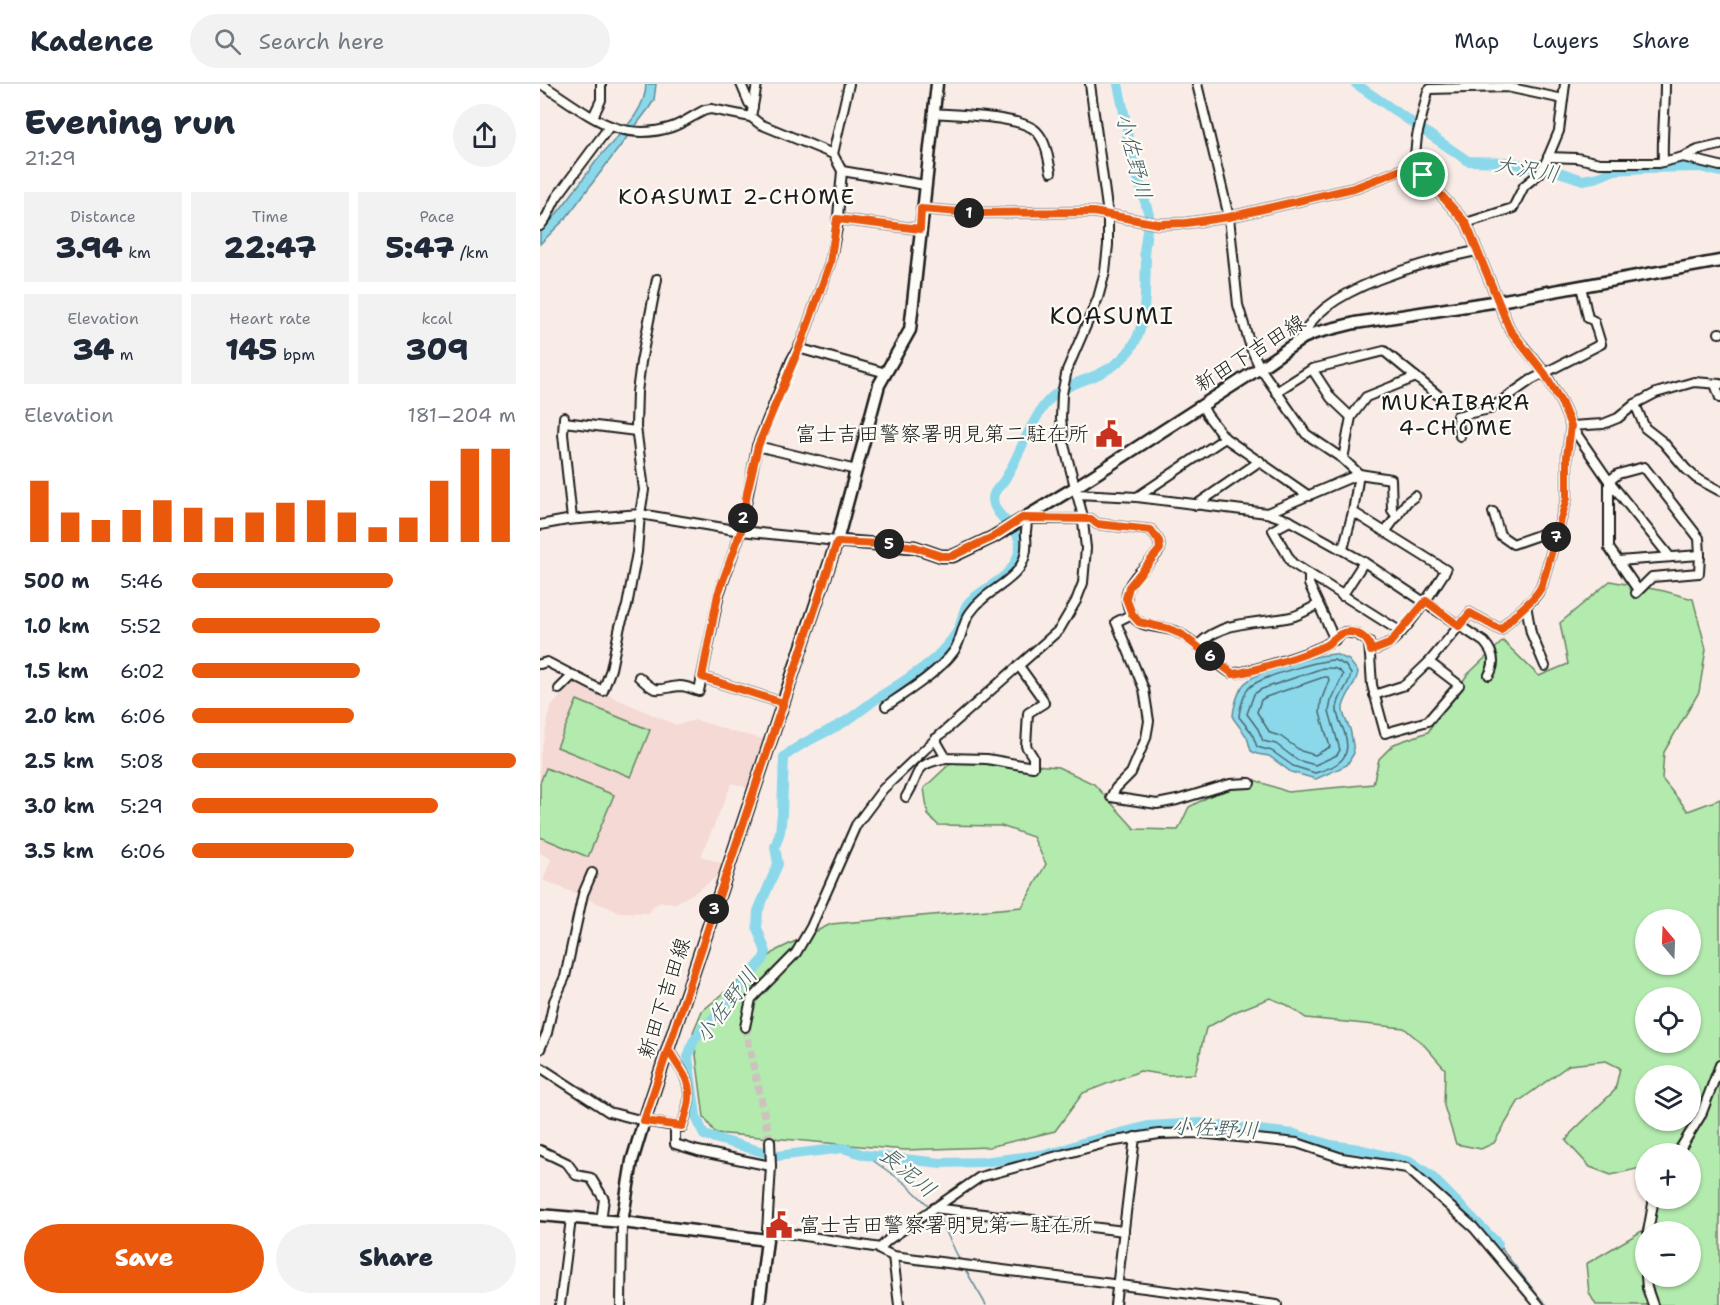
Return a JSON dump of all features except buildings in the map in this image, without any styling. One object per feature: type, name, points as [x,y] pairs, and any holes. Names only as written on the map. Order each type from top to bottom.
[{"type":"main road","name":"新田下吉田線","points":[[622,1222],[632,1161],[644,1121],[837,542],[879,385],[910,330],[921,209],[937,84]]},
{"type":"main road","name":"新田下吉田線","points":[[837,542],[907,546],[941,556],[952,556],[993,537],[1076,491],[1303,338],[1315,333],[1355,323],[1499,301],[1720,261]]},
{"type":"main road","points":[[540,1215],[767,1235],[759,1305]]},
{"type":"street","points":[[541,84],[609,127],[636,133],[675,126],[711,109],[751,117],[760,124],[833,154],[842,171],[830,263],[758,446],[741,531],[718,594],[699,691],[684,686],[661,691],[655,690],[639,677]]},
{"type":"street","points":[[593,117],[602,96],[601,84]]},
{"type":"street","points":[[741,84],[753,107]]},
{"type":"street","points":[[751,117],[757,84]]},
{"type":"street","points":[[833,154],[849,84]]},
{"type":"street","points":[[745,1027],[751,999],[795,954],[811,927],[856,825],[883,789],[1059,630],[1076,601],[1083,583],[1086,548],[1082,513],[1064,445],[1061,418],[1062,394],[1067,370],[1098,298],[1105,272],[1108,245],[1108,215],[1090,84]]},
{"type":"street","points":[[1197,84],[1229,217],[1238,305],[1242,323],[1260,368],[1306,434],[1343,459],[1359,474]]},
{"type":"street","points":[[1466,223],[1513,207],[1524,186],[1540,173],[1559,131],[1565,84]]},
{"type":"street","points":[[1663,161],[1662,139],[1666,119],[1665,84]]},
{"type":"street","points":[[1563,99],[1506,87],[1430,88],[1417,136],[1414,165],[1466,223],[1510,330],[1545,374],[1571,426],[1609,481],[1670,557]]},
{"type":"street","points":[[933,113],[1004,119],[1032,128],[1046,147],[1051,172]]},
{"type":"street","points":[[540,226],[556,198],[609,127]]},
{"type":"street","points":[[1547,160],[1577,158],[1599,163],[1658,163],[1720,145]]},
{"type":"street","points":[[1683,157],[1720,166]]},
{"type":"street","points":[[921,209],[972,213],[1093,212],[1158,224],[1186,223],[1229,217],[1354,188],[1414,165]]},
{"type":"street","points":[[842,171],[925,184]]},
{"type":"street","points":[[837,219],[920,229]]},
{"type":"street","points":[[1303,338],[1328,305],[1382,277],[1434,260],[1476,251]]},
{"type":"street","points":[[540,663],[547,662],[603,691],[611,669],[620,626],[627,606],[637,552],[644,490],[636,431],[637,392],[657,279]]},
{"type":"street","points":[[1460,436],[1457,416],[1490,409],[1531,380],[1601,344],[1594,321],[1588,318],[1581,286]]},
{"type":"street","points":[[798,348],[886,373]]},
{"type":"street","points":[[1276,392],[1312,369],[1384,351],[1439,396]]},
{"type":"street","points":[[1312,369],[1331,398],[1352,417]]},
{"type":"street","points":[[1343,459],[1352,417],[1366,397],[1416,377]]},
{"type":"street","points":[[1571,426],[1603,424],[1618,418],[1635,404],[1656,393],[1694,382],[1718,384],[1720,398]]},
{"type":"street","points":[[1635,404],[1645,428],[1663,442],[1696,478],[1720,490]]},
{"type":"street","points":[[1202,405],[1225,438],[1309,496]]},
{"type":"street","points":[[572,519],[563,434],[564,419],[636,431]]},
{"type":"street","points":[[1374,695],[1406,685],[1429,662],[1470,613],[1501,630],[1509,619],[1540,591],[1567,498],[1567,456],[1571,426]]},
{"type":"street","points":[[1137,497],[1225,438]]},
{"type":"street","points":[[758,446],[856,470]]},
{"type":"street","points":[[1196,505],[1260,461]]},
{"type":"street","points":[[1644,467],[1699,538],[1699,573],[1652,577],[1637,592],[1609,548],[1609,481],[1617,474],[1644,467]]},
{"type":"street","points":[[1343,549],[1353,512],[1359,474]]},
{"type":"street","points":[[1268,513],[1359,474],[1391,479],[1392,510],[1397,517]]},
{"type":"street","points":[[1076,491],[1268,513],[1290,521],[1364,562],[1426,601],[1484,642],[1492,652],[1494,662],[1489,675]]},
{"type":"street","points":[[1386,531],[1407,502],[1415,496]]},
{"type":"street","points":[[1353,512],[1446,570],[1426,601],[1401,632],[1389,644],[1371,651]]},
{"type":"street","points":[[1493,512],[1500,535],[1513,544],[1558,528]]},
{"type":"street","points":[[540,525],[572,519],[640,514],[741,531],[837,542]]},
{"type":"street","points":[[886,706],[947,659],[961,638],[965,621],[971,611],[991,592],[1017,574],[1028,548],[1025,532],[1028,526],[1024,518],[1091,519],[1097,524],[1151,530],[1159,541],[1160,549],[1129,587],[1126,598],[1132,614],[1139,622],[1172,630],[1197,645],[1229,672],[1235,674],[1307,653],[1335,640],[1345,632],[1357,634],[1369,642],[1370,675],[1386,733],[1428,721],[1459,686],[1429,662]]},
{"type":"street","points":[[1290,521],[1272,530],[1292,563],[1401,632]]},
{"type":"street","points":[[1618,561],[1700,555]]},
{"type":"street","points":[[1342,596],[1364,562]]},
{"type":"street","points":[[1309,574],[1309,584],[1317,605],[1335,640]]},
{"type":"street","points":[[1526,604],[1531,633],[1545,666]]},
{"type":"street","points":[[1197,645],[1209,634],[1230,625],[1292,617],[1317,605]]},
{"type":"street","points":[[1132,614],[1116,622],[1144,689],[1149,721],[1146,738],[1131,773],[1116,788],[1111,797],[1157,804],[1230,784],[1250,783]]},
{"type":"street","points":[[906,797],[915,784],[918,770],[925,764],[946,758],[987,759],[1033,767],[1034,757],[1026,746],[1028,714],[1044,703],[1019,666]]},
{"type":"street","points":[[559,689],[573,675]]},
{"type":"street","points":[[702,677],[783,703]]},
{"type":"street","points":[[935,740],[946,758]]},
{"type":"street","points":[[540,1049],[547,1033],[554,1001],[565,977],[583,894],[592,873]]},
{"type":"street","points":[[540,1067],[609,1112],[644,1121],[682,1126],[690,1101],[686,1079],[668,1049]]},
{"type":"street","points":[[1684,1143],[1701,1115],[1720,1065]]},
{"type":"street","points":[[675,1126],[675,1144],[771,1166]]},
{"type":"street","points":[[880,1248],[888,1240],[980,1177],[1109,1142],[1135,1137],[1199,1133],[1297,1143],[1342,1158],[1407,1168],[1474,1228],[1539,1305]]},
{"type":"street","points":[[1115,1305],[1135,1137]]},
{"type":"street","points":[[770,1145],[767,1235],[880,1248],[893,1256],[1277,1305]]},
{"type":"street","points":[[540,1150],[567,1163],[576,1175],[591,1178],[604,1199],[601,1221]]},
{"type":"street","points":[[934,1208],[1124,1231]]},
{"type":"street","points":[[560,1305],[571,1219]]},
{"type":"street","points":[[621,1305],[622,1222]]},
{"type":"street","points":[[893,1256],[899,1305]]},
{"type":"street","points":[[1647,1287],[1653,1305]]},
{"type":"shaded area","points":[[574,680],[676,725],[696,720],[768,740],[751,789],[732,783],[701,856],[725,865],[721,873],[699,890],[676,903],[661,902],[653,906],[649,913],[619,912],[543,880],[551,859],[540,853],[540,755],[551,707]]},
{"type":"green space","points":[[1610,581],[1693,599],[1706,649],[1699,692],[1664,752],[1662,779],[1688,811],[1720,799],[1720,1305],[1596,1305],[1589,1293],[1586,1264],[1635,1235],[1635,1287],[1701,1287],[1701,1221],[1647,1221],[1652,1209],[1701,1209],[1701,1143],[1635,1143],[1635,1169],[1611,1175],[1590,1167],[1566,1141],[1571,1133],[1615,1090],[1620,1068],[1606,1061],[1569,1065],[1518,1102],[1494,1143],[1481,1149],[1456,1144],[1444,1106],[1445,1069],[1424,1045],[1404,1028],[1306,1018],[1287,1005],[1270,998],[1237,1011],[1206,1028],[1195,1074],[1167,1075],[1140,1071],[1083,1093],[1055,1131],[989,1147],[905,1150],[715,1133],[704,1117],[693,1032],[702,1011],[777,950],[831,924],[1022,907],[1046,864],[1033,837],[1001,826],[938,825],[928,815],[924,788],[956,758],[1058,767],[1094,784],[1135,829],[1178,830],[1189,807],[1246,777],[1288,792],[1373,784],[1379,759],[1394,744],[1428,732],[1467,675],[1503,641],[1539,676],[1568,664],[1560,623]]},
{"type":"green space","points":[[577,700],[650,730],[631,777],[557,747]]},
{"type":"green space","points":[[546,768],[614,795],[588,857],[540,837],[540,783]]},
{"type":"water","points":[[646,84],[656,84],[654,100],[649,108],[566,218],[540,244],[540,233],[635,115],[645,95]]},
{"type":"water","points":[[1335,654],[1349,660],[1358,672],[1343,707],[1354,753],[1347,765],[1316,779],[1291,772],[1269,756],[1251,751],[1247,737],[1233,718],[1238,694],[1242,687],[1258,675],[1271,670],[1314,657]]},
{"type":"waterway","name":"小佐野川","points":[[1118,84],[1127,127],[1128,144],[1149,215],[1144,253],[1146,260],[1145,297],[1140,330],[1125,356],[1111,368],[1065,388],[1048,401],[1032,425],[1005,479],[995,492],[994,506],[1014,530],[1020,543],[1016,561],[1011,569],[967,604],[956,634],[935,658],[846,721],[798,746],[784,757],[782,814],[775,847],[778,864],[758,911],[757,928],[766,952],[763,960],[693,1042],[688,1057],[696,1116],[704,1135],[777,1156],[843,1148],[865,1155],[942,1163],[982,1162],[1047,1154],[1148,1126],[1200,1123],[1294,1134],[1331,1145],[1359,1149],[1411,1162],[1430,1175],[1498,1244]]},
{"type":"waterway","name":"大沢川","points":[[1356,84],[1468,161],[1506,162],[1559,172],[1583,180],[1615,170],[1647,168],[1700,167],[1720,172]]},
{"type":"waterway","name":"長泥川","points":[[865,1155],[905,1183],[931,1208]]},
{"type":"waterway","name":"長泥川","points":[[934,1212],[940,1219],[961,1263]]},
{"type":"waterway","name":"小佐野川","points":[[1498,1244],[1547,1305]]},
{"type":"waterway","name":"長泥川","points":[[965,1269],[986,1305]]},
{"type":"tunnel","points":[[745,1027],[770,1141]]},
{"type":"place","name":"富士吉田警察署明見第二駐在所","points":[[1109,434]]},
{"type":"place","name":"富士吉田警察署明見第一駐在所","points":[[779,1225]]},
{"type":"district","name":"KOASUMI 2-CHOME","points":[[737,196]]},
{"type":"district","name":"KOASUMI","points":[[1112,316]]},
{"type":"district","name":"MUKAIBARA 4-CHOME","points":[[1456,414]]},
{"type":"route","points":[[1423,175],[1414,165],[1354,188],[1229,217],[1186,223],[1158,224],[1093,212],[972,213],[921,209],[920,229],[837,219],[830,263],[802,341],[791,361],[758,446],[741,531],[718,594],[702,677],[783,703],[725,874],[687,991],[668,1049],[686,1079],[690,1101],[682,1126],[644,1121],[725,874],[768,748],[837,542],[900,545],[915,547],[941,556],[952,556],[993,537],[1022,518],[1091,519],[1097,524],[1151,530],[1161,546],[1159,552],[1137,575],[1126,594],[1132,614],[1139,622],[1181,634],[1233,674],[1307,653],[1335,640],[1345,632],[1357,634],[1366,639],[1371,645],[1371,651],[1389,644],[1426,601],[1459,626],[1470,613],[1501,630],[1509,619],[1536,596],[1542,585],[1567,498],[1567,456],[1571,426],[1545,374],[1510,330],[1466,223],[1423,175]]}]
